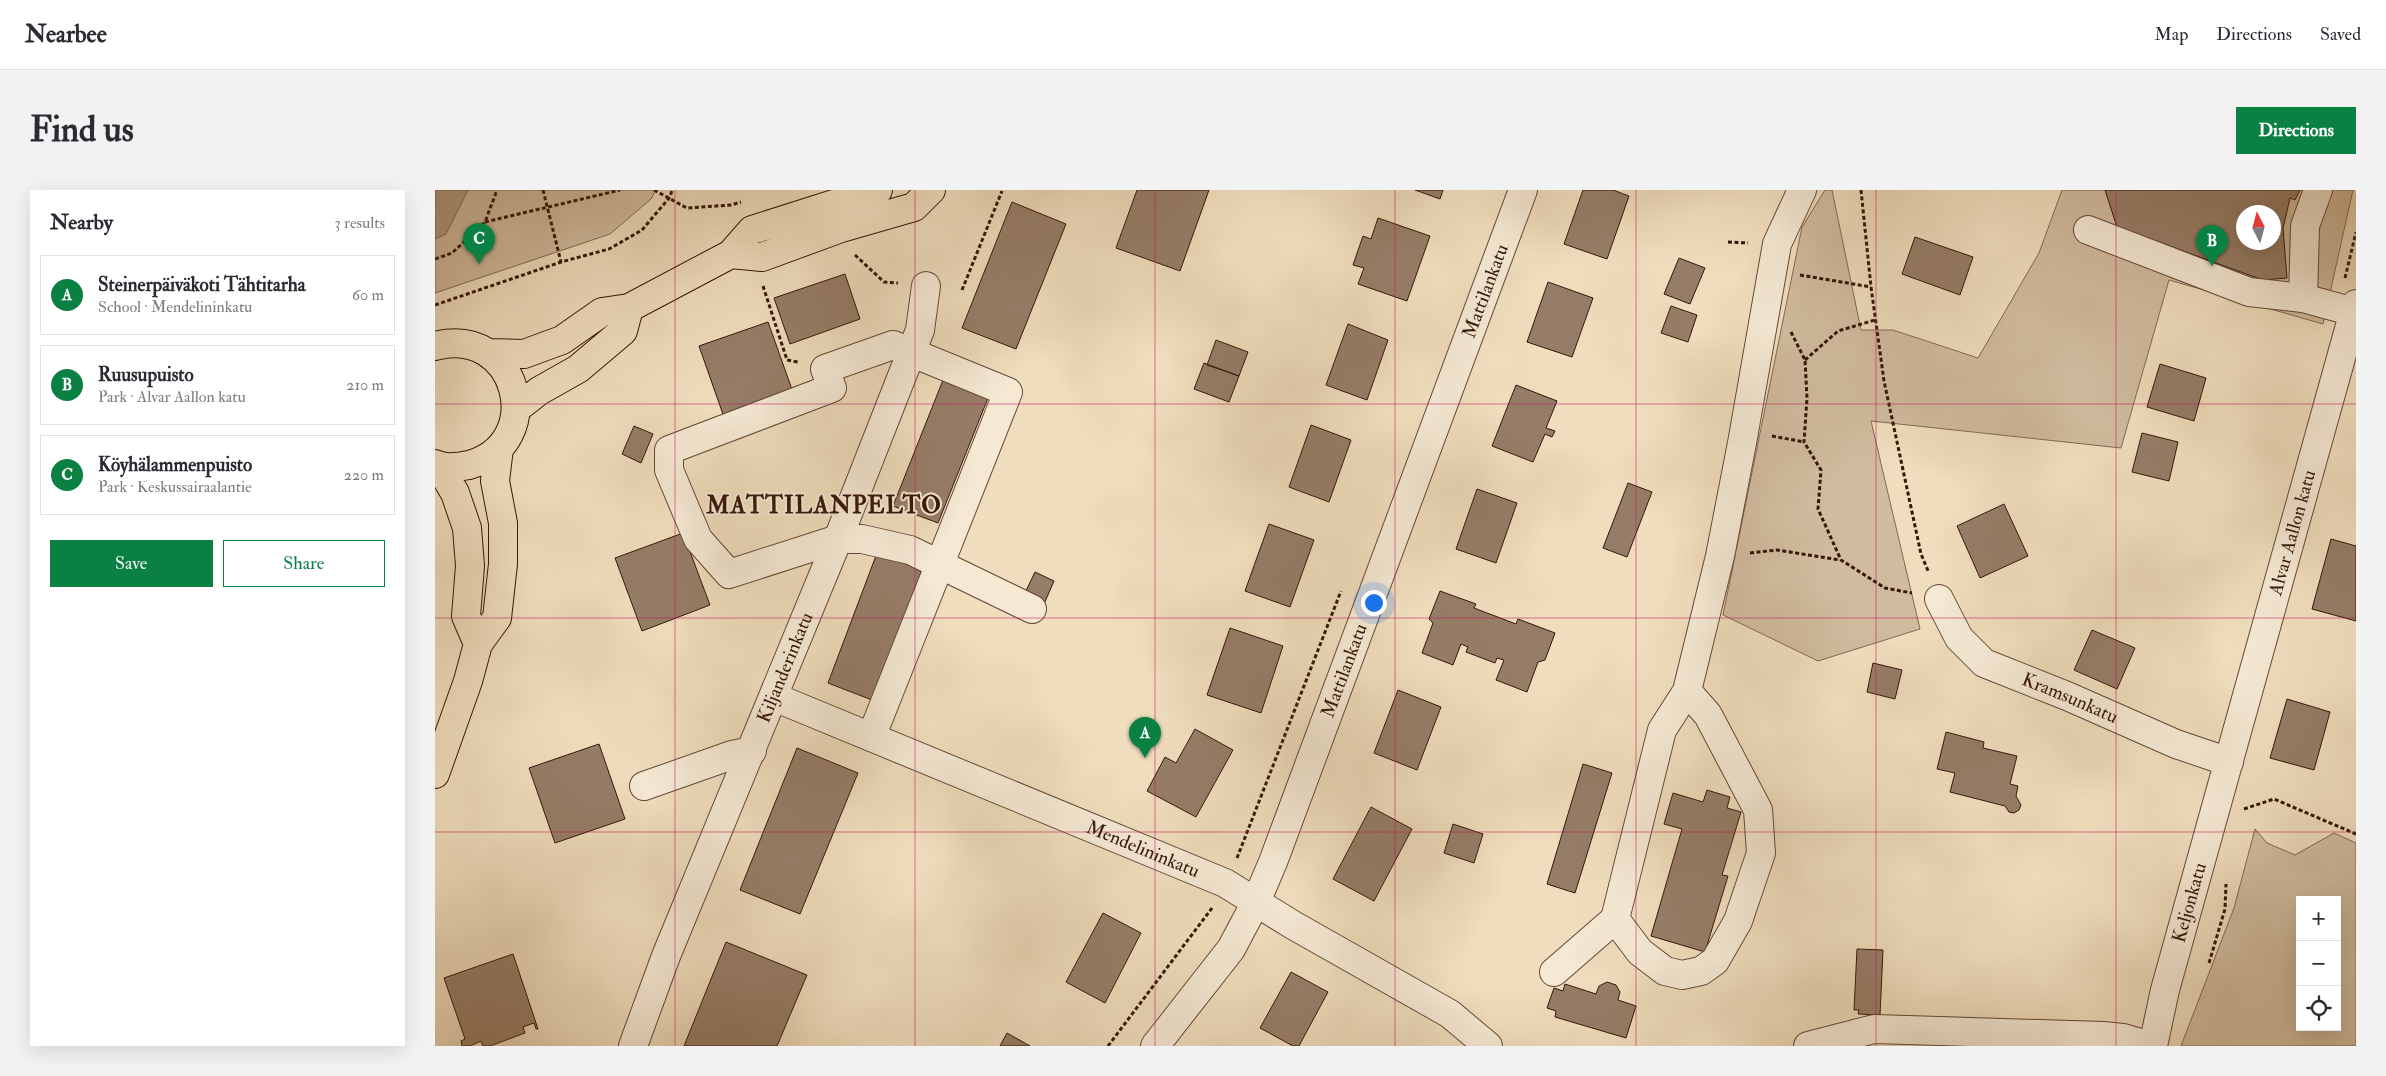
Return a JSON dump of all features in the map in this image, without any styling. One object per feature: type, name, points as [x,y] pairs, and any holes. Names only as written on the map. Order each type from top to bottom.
[{"type":"main road","points":[[489,353],[525,354],[562,340],[602,312],[629,308],[731,254],[752,230],[878,190]]},
{"type":"main road","points":[[731,254],[762,257],[841,228],[914,207],[931,190]]},
{"type":"main road","points":[[516,409],[539,391],[578,369],[623,332],[629,308]]},
{"type":"main road","points":[[435,346],[447,343],[469,344],[489,353],[504,368],[514,388],[516,409],[511,430],[499,448],[481,461],[460,467],[437,465]]},
{"type":"main road","points":[[435,774],[469,681],[479,644],[497,618],[503,564],[503,523],[495,481],[499,448]]},
{"type":"main road","points":[[437,465],[455,493],[467,528],[469,566],[466,616],[479,644]]},
{"type":"street","name":"Mattilankatu","points":[[1155,1046],[1231,949],[1256,902],[1273,862],[1523,190]]},
{"type":"street","points":[[1554,972],[1615,920],[1662,730],[1687,691],[1720,556],[1767,309],[1777,244],[1802,190]]},
{"type":"street","points":[[2303,298],[2305,226],[2318,190]]},
{"type":"street","points":[[2088,230],[2249,292],[2303,298],[2355,308]]},
{"type":"street","name":"Kiljanderinkatu","points":[[633,1046],[666,956],[838,539],[920,330],[926,286]]},
{"type":"street","name":"Alvar Aallon katu","points":[[2229,762],[2355,308]]},
{"type":"street","points":[[871,737],[940,564],[1008,392],[893,346],[825,369],[831,388],[669,450],[669,470],[698,539],[729,574],[838,539],[862,539],[910,550],[940,564],[1032,608]]},
{"type":"street","name":"Kramsunkatu","points":[[1939,599],[1959,638],[1984,663],[2067,696],[2176,744],[2229,762]]},
{"type":"street","points":[[1615,920],[1640,952],[1665,971],[1682,975],[1701,971],[1715,961],[1739,921],[1761,853],[1758,810],[1709,715],[1687,691]]},
{"type":"street","name":"Mendelininkatu","points":[[774,696],[1225,884],[1450,1014],[1487,1046]]},
{"type":"street","points":[[644,786],[732,754],[752,750]]},
{"type":"street","name":"Keljonkatu","points":[[2151,1046],[2229,762]]},
{"type":"street","points":[[1808,1046],[1874,1028],[2103,1036],[2123,1038],[2151,1046]]},
{"type":"path","points":[[435,259],[452,254],[485,222],[497,190]]},
{"type":"path","points":[[543,190],[561,262]]},
{"type":"path","points":[[485,222],[620,190]]},
{"type":"path","points":[[654,190],[687,208],[731,205],[750,199]]},
{"type":"path","points":[[435,305],[561,262],[609,249],[642,230],[670,198],[672,190]]},
{"type":"path","points":[[1861,190],[1871,287],[1884,381],[1921,554],[1939,599]]},
{"type":"path","points":[[962,290],[1001,191]]},
{"type":"path","points":[[1772,270],[1871,287]]},
{"type":"path","points":[[760,277],[787,360]]},
{"type":"path","points":[[1767,309],[1790,330],[1805,360],[1807,398],[1804,442],[1821,470],[1818,509],[1841,560]]},
{"type":"path","points":[[1805,360],[1838,331],[1875,320]]},
{"type":"path","points":[[1720,556],[1777,550],[1841,560],[1885,588],[1939,599]]},
{"type":"path","points":[[1108,1046],[1210,914],[1237,857],[1341,590]]},
{"type":"path","points":[[2217,805],[2241,811],[2274,799],[2356,834]]},
{"type":"shaded area","points":[[435,190],[656,190],[651,199],[610,234],[435,293]]},
{"type":"shaded area","points":[[435,190],[468,190],[446,234],[435,239]]},
{"type":"shaded area","points":[[1825,190],[1832,190],[1861,330],[1893,330],[1978,358],[2039,253],[2062,190],[2353,190],[2323,324],[2169,280],[2121,448],[1871,421],[1920,629],[1818,661],[1723,615],[1802,227]]},
{"type":"shaded area","points":[[2255,829],[2267,843],[2295,855],[2334,833],[2356,843],[2356,1046],[2181,1046],[2234,908]]},
{"type":"building","points":[[1137,190],[1209,190],[1180,271],[1116,248]]},
{"type":"building","points":[[1415,190],[1443,190],[1440,199]]},
{"type":"building","points":[[1583,190],[1613,190],[1629,196],[1607,259],[1564,244]]},
{"type":"building","points":[[2105,190],[2300,190],[2295,200],[2290,198],[2283,228],[2287,278],[2263,280],[2117,227]]},
{"type":"building","points":[[1012,202],[1066,224],[1016,349],[962,328]]},
{"type":"building","points":[[1378,218],[1430,236],[1407,301],[1358,284],[1364,268],[1353,265],[1363,236],[1371,239]]},
{"type":"building","points":[[1915,237],[1973,257],[1960,295],[1902,274]]},
{"type":"building","points":[[1679,258],[1705,268],[1690,304],[1664,294]]},
{"type":"building","points":[[845,274],[860,319],[790,344],[774,298]]},
{"type":"building","points":[[1548,282],[1593,298],[1572,357],[1527,342]]},
{"type":"building","points":[[1671,306],[1697,315],[1688,342],[1661,333]]},
{"type":"building","points":[[768,322],[794,395],[725,420],[699,346]]},
{"type":"building","points":[[1348,324],[1388,340],[1367,400],[1326,385]]},
{"type":"building","points":[[1216,340],[1248,352],[1239,376],[1207,365]]},
{"type":"building","points":[[1204,363],[1239,376],[1229,402],[1194,389]]},
{"type":"building","points":[[2160,364],[2206,378],[2194,421],[2147,407]]},
{"type":"building","points":[[945,375],[990,393],[938,523],[893,506]]},
{"type":"building","points":[[1516,385],[1557,401],[1546,428],[1555,431],[1552,437],[1545,434],[1533,462],[1492,446]]},
{"type":"building","points":[[1311,425],[1351,440],[1329,502],[1289,487]]},
{"type":"building","points":[[634,426],[653,434],[641,463],[622,454]]},
{"type":"building","points":[[2142,433],[2178,442],[2169,481],[2132,472]]},
{"type":"building","points":[[1628,483],[1652,492],[1627,557],[1603,548]]},
{"type":"building","points":[[1477,489],[1517,503],[1496,563],[1456,549]]},
{"type":"building","points":[[2004,504],[2028,556],[1980,578],[1957,526]]},
{"type":"building","points":[[1269,524],[1314,540],[1290,607],[1245,591]]},
{"type":"building","points":[[683,533],[710,605],[642,631],[615,558]]},
{"type":"building","points":[[2331,539],[2356,546],[2356,621],[2312,609]]},
{"type":"building","points":[[877,553],[922,570],[872,700],[828,683]]},
{"type":"building","points":[[1035,572],[1054,581],[1044,604],[1024,595]]},
{"type":"building","points":[[1440,591],[1476,604],[1474,608],[1516,624],[1518,619],[1555,633],[1545,660],[1538,662],[1527,692],[1496,680],[1504,660],[1497,658],[1495,663],[1466,652],[1468,647],[1461,644],[1453,665],[1422,653],[1433,623],[1429,619]]},
{"type":"building","points":[[1230,628],[1283,646],[1261,713],[1207,695]]},
{"type":"building","points":[[2092,630],[2135,648],[2117,689],[2074,670]]},
{"type":"building","points":[[1873,663],[1902,670],[1895,699],[1867,692]]},
{"type":"building","points":[[1398,690],[1441,707],[1417,770],[1374,753]]},
{"type":"building","points":[[2287,699],[2330,712],[2314,770],[2270,758]]},
{"type":"building","points":[[1195,729],[1233,750],[1196,817],[1147,791],[1165,757],[1176,763]]},
{"type":"building","points":[[1946,732],[1984,742],[1983,748],[2017,756],[2010,784],[2018,786],[2016,796],[2021,805],[2019,810],[2014,813],[2009,812],[2005,806],[1950,792],[1955,773],[1937,769]]},
{"type":"building","points":[[599,744],[625,819],[555,843],[529,768]]},
{"type":"building","points":[[797,748],[858,773],[800,914],[740,890]]},
{"type":"building","points":[[1583,764],[1612,773],[1575,893],[1547,884]]},
{"type":"building","points":[[1707,790],[1730,797],[1727,808],[1741,812],[1722,875],[1728,876],[1705,952],[1651,936],[1682,829],[1664,824],[1673,793],[1703,802]]},
{"type":"building","points":[[1371,807],[1412,829],[1374,901],[1333,879]]},
{"type":"building","points":[[1453,824],[1483,834],[1474,863],[1444,853]]},
{"type":"building","points":[[1103,913],[1141,933],[1105,1003],[1066,982]]},
{"type":"building","points":[[726,942],[807,975],[777,1046],[684,1046]]},
{"type":"building","points":[[1857,949],[1883,950],[1880,1015],[1858,1014],[1859,1010],[1854,1010]]},
{"type":"building","points":[[513,954],[538,1029],[536,1029],[534,1023],[523,1027],[525,1033],[490,1046],[483,1046],[481,1041],[470,1046],[462,1046],[461,1041],[465,1039],[444,978]]},
{"type":"building","points":[[1291,972],[1328,992],[1299,1046],[1293,1046],[1260,1028]]},
{"type":"building","points":[[1607,982],[1616,985],[1620,992],[1618,1000],[1636,1006],[1626,1038],[1555,1017],[1556,1011],[1547,1008],[1554,988],[1563,991],[1565,984],[1596,994],[1599,986]]},
{"type":"building","points":[[1007,1033],[1030,1046],[1000,1046]]},
{"type":"place","name":"Köyhälammenpuisto","points":[[479,264]]},
{"type":"place","name":"Ruusupuisto","points":[[2212,266]]},
{"type":"place","name":"Steinerpäiväkoti Tähtitarha","points":[[1145,758]]},
{"type":"district","name":"MATTILANPELTO","points":[[824,505]]}]
